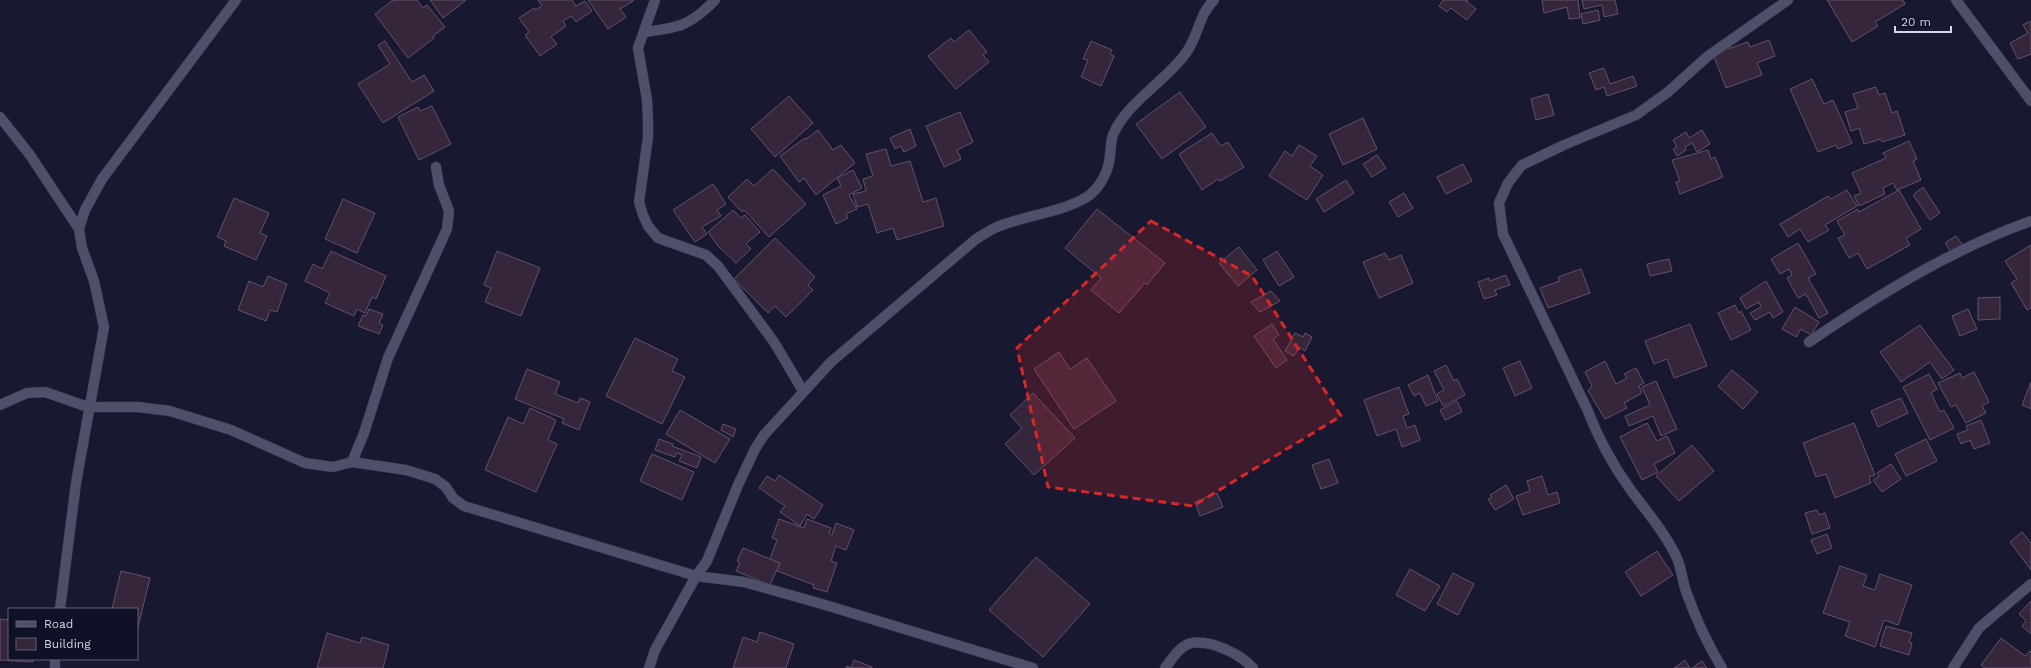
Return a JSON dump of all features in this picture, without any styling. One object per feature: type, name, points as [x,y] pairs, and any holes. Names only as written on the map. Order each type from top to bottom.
[{"type":"street","points":[[60,608],[76,483],[88,407],[104,327],[94,281],[82,248],[80,229],[85,210],[102,179],[236,0]]},
{"type":"street","points":[[655,0],[639,42],[638,52],[647,100],[648,120],[648,136],[639,202],[643,215],[648,226],[658,238],[706,255],[718,266],[774,342],[803,391]]},
{"type":"street","points":[[644,32],[680,26],[693,20],[715,0]]},
{"type":"street","points":[[649,668],[655,650],[696,576],[707,561],[755,449],[803,391],[831,362],[976,238],[998,227],[1052,210],[1087,196],[1097,187],[1106,172],[1110,160],[1113,136],[1120,123],[1145,94],[1186,54],[1207,8],[1214,0]]},
{"type":"street","points":[[1722,668],[1712,651],[1687,593],[1676,557],[1660,527],[1625,482],[1597,436],[1587,409],[1503,234],[1500,203],[1508,182],[1522,165],[1564,145],[1636,115],[1668,92],[1708,56],[1788,0]]},
{"type":"street","points":[[1956,0],[2031,101]]},
{"type":"street","points":[[0,117],[30,155],[80,229]]},
{"type":"street","points":[[352,462],[364,433],[388,358],[447,230],[449,211],[439,185],[436,167]]},
{"type":"street","points":[[1809,342],[1861,306],[1911,278],[1984,240],[2031,220]]},
{"type":"street","points":[[0,405],[27,393],[45,392],[88,407],[138,407],[170,412],[231,430],[305,463],[333,467],[352,462],[406,470],[435,479],[446,487],[453,498],[464,506],[696,576],[744,582],[1033,668]]},
{"type":"street","points":[[1953,668],[1980,628],[2031,584]]},
{"type":"street","points":[[1165,668],[1175,653],[1191,643],[1214,645],[1232,652],[1253,668]]},
{"type":"highlighted area","points":[[1151,221],[1252,276],[1341,416],[1193,506],[1048,487],[1017,348]]},
{"type":"building","points":[[393,0],[417,0],[423,8],[427,5],[445,27],[433,36],[434,38],[408,58],[375,14]]},
{"type":"building","points":[[430,0],[466,0],[443,18]]},
{"type":"building","points":[[538,0],[572,0],[576,6],[585,1],[592,11],[576,22],[571,16],[563,21],[566,26],[551,37],[557,44],[540,56],[525,35],[529,32],[519,18],[534,8],[535,10],[542,6]]},
{"type":"building","points":[[588,0],[633,1],[620,9],[626,17],[608,29]]},
{"type":"building","points":[[1443,0],[1468,0],[1466,1],[1476,9],[1467,20],[1451,8],[1447,12],[1439,6]]},
{"type":"building","points":[[1542,0],[1578,0],[1580,18],[1569,19],[1567,7],[1544,13]]},
{"type":"building","points":[[1582,0],[1615,0],[1618,14],[1604,17],[1602,5],[1584,9]]},
{"type":"building","points":[[1827,0],[1903,0],[1905,4],[1875,22],[1878,26],[1852,42]]},
{"type":"building","points":[[1598,10],[1600,20],[1583,24],[1581,14]]},
{"type":"building","points":[[2031,21],[2031,54],[2018,59],[2010,43],[2028,33],[2023,25]]},
{"type":"building","points":[[969,30],[987,52],[983,55],[989,62],[956,89],[928,56],[951,38],[954,42]]},
{"type":"building","points":[[1769,40],[1775,56],[1757,63],[1762,75],[1726,88],[1713,54],[1748,42],[1750,47]]},
{"type":"building","points":[[385,41],[412,82],[424,75],[434,91],[383,123],[358,84],[390,64],[378,45]]},
{"type":"building","points":[[1091,41],[1112,50],[1110,54],[1114,56],[1101,86],[1081,77],[1088,60],[1083,59]]},
{"type":"building","points":[[1604,68],[1610,84],[1633,76],[1637,86],[1607,96],[1604,87],[1596,90],[1589,73]]},
{"type":"building","points":[[1812,79],[1824,104],[1833,100],[1852,143],[1838,149],[1836,145],[1818,152],[1790,89]]},
{"type":"building","points":[[1876,87],[1879,95],[1885,93],[1892,113],[1897,111],[1905,135],[1882,142],[1881,139],[1864,144],[1859,128],[1851,131],[1845,112],[1858,108],[1853,94]]},
{"type":"building","points":[[1180,92],[1206,127],[1162,159],[1136,124]]},
{"type":"building","points":[[1548,94],[1554,115],[1536,120],[1531,99]]},
{"type":"building","points":[[789,96],[813,123],[775,157],[751,129]]},
{"type":"building","points":[[432,106],[451,144],[419,160],[398,117],[418,107],[420,111]]},
{"type":"building","points":[[960,112],[973,142],[957,150],[961,159],[944,167],[926,126]]},
{"type":"building","points":[[1363,118],[1377,149],[1343,165],[1329,134]]},
{"type":"building","points":[[910,129],[916,146],[904,152],[901,146],[895,149],[890,138]]},
{"type":"building","points":[[818,130],[833,150],[841,145],[855,163],[816,195],[804,178],[799,182],[780,156]]},
{"type":"building","points":[[1702,130],[1710,144],[1697,152],[1692,143],[1685,147],[1686,150],[1677,156],[1673,149],[1677,147],[1673,140],[1686,132],[1689,138]]},
{"type":"building","points":[[1212,133],[1221,146],[1228,142],[1244,167],[1220,181],[1218,179],[1202,190],[1179,154]]},
{"type":"building","points":[[1909,141],[1917,159],[1913,161],[1921,180],[1897,190],[1893,183],[1883,188],[1885,194],[1859,206],[1854,196],[1861,193],[1852,173],[1886,158],[1883,153]]},
{"type":"building","points":[[1299,145],[1317,156],[1310,166],[1323,175],[1307,200],[1269,176],[1285,151],[1292,156]]},
{"type":"building","points":[[886,149],[891,166],[910,161],[923,202],[936,198],[944,226],[897,240],[893,228],[877,233],[868,204],[857,207],[853,194],[866,191],[863,179],[873,176],[866,154]]},
{"type":"building","points":[[1708,150],[1711,159],[1715,157],[1723,177],[1680,194],[1676,182],[1680,181],[1672,160]]},
{"type":"building","points":[[1377,155],[1386,168],[1372,177],[1363,164]]},
{"type":"building","points":[[1463,164],[1472,181],[1446,194],[1437,177]]},
{"type":"building","points":[[773,169],[806,204],[769,237],[744,210],[742,212],[728,197],[747,179],[754,186]]},
{"type":"building","points":[[853,170],[862,188],[849,195],[857,209],[846,214],[848,218],[836,224],[823,195],[841,186],[837,178]]},
{"type":"building","points":[[1346,180],[1354,193],[1324,212],[1316,199]]},
{"type":"building","points":[[713,184],[726,204],[717,210],[721,216],[702,227],[707,234],[695,242],[673,210]]},
{"type":"building","points":[[1923,187],[1940,213],[1930,220],[1913,195]]},
{"type":"building","points":[[1847,190],[1857,206],[1825,225],[1829,230],[1808,242],[1800,229],[1788,237],[1780,224],[1828,196],[1831,199]]},
{"type":"building","points":[[1899,190],[1921,229],[1906,238],[1910,245],[1867,269],[1858,253],[1849,258],[1838,238],[1845,235],[1837,221],[1858,209],[1859,212]]},
{"type":"building","points":[[1404,193],[1413,208],[1398,217],[1389,202]]},
{"type":"building","points":[[234,198],[269,213],[260,233],[267,236],[256,260],[224,246],[226,241],[217,237]]},
{"type":"building","points":[[343,199],[375,213],[357,253],[325,239]]},
{"type":"building","points":[[1097,209],[1165,263],[1147,285],[1145,283],[1119,313],[1091,290],[1101,278],[1065,248]]},
{"type":"building","points":[[733,210],[741,218],[745,215],[760,232],[746,244],[751,249],[736,263],[718,246],[708,232]]},
{"type":"building","points":[[1956,236],[1962,244],[1951,252],[1945,243]]},
{"type":"building","points":[[775,238],[815,277],[808,285],[813,290],[786,317],[775,306],[768,313],[734,279]]},
{"type":"building","points":[[1798,243],[1816,274],[1808,278],[1828,313],[1819,318],[1806,294],[1798,298],[1787,278],[1792,275],[1789,269],[1780,274],[1771,259]]},
{"type":"building","points":[[2031,245],[2031,308],[2027,310],[2011,283],[2017,279],[2005,261]]},
{"type":"building","points":[[1239,247],[1257,270],[1238,286],[1219,263]]},
{"type":"building","points":[[331,251],[386,276],[376,299],[372,297],[365,313],[357,309],[354,316],[325,303],[330,293],[305,281],[313,264],[322,269]]},
{"type":"building","points":[[497,251],[540,268],[521,316],[485,302],[491,288],[484,285]]},
{"type":"building","points":[[1277,251],[1294,277],[1279,286],[1263,260]]},
{"type":"building","points":[[1385,253],[1389,260],[1401,255],[1413,283],[1379,298],[1363,262]]},
{"type":"building","points":[[1669,259],[1672,271],[1650,276],[1647,264]]},
{"type":"building","points":[[1581,269],[1590,293],[1548,308],[1540,288],[1560,281],[1558,277]]},
{"type":"building","points":[[1506,275],[1510,285],[1495,290],[1497,295],[1484,299],[1478,282],[1489,278],[1490,281]]},
{"type":"building","points":[[268,276],[287,284],[277,312],[270,310],[266,321],[238,310],[249,281],[263,287]]},
{"type":"building","points":[[1766,281],[1783,312],[1773,318],[1770,312],[1755,320],[1750,313],[1761,307],[1759,302],[1746,309],[1740,298]]},
{"type":"building","points":[[1271,291],[1280,301],[1260,312],[1251,302]]},
{"type":"building","points":[[2000,297],[2000,319],[1978,320],[1978,298]]},
{"type":"building","points":[[1735,305],[1739,313],[1741,311],[1751,330],[1731,340],[1718,313]]},
{"type":"building","points":[[1795,307],[1819,322],[1811,335],[1801,329],[1796,337],[1782,329]]},
{"type":"building","points":[[369,309],[383,314],[379,323],[383,325],[379,334],[358,326],[363,315],[366,316]]},
{"type":"building","points":[[1968,309],[1977,329],[1960,336],[1952,316]]},
{"type":"building","points":[[1272,324],[1279,335],[1273,339],[1287,360],[1276,368],[1254,336]]},
{"type":"building","points":[[1690,324],[1707,366],[1674,378],[1667,359],[1654,364],[1645,341]]},
{"type":"building","points":[[1920,325],[1954,370],[1942,379],[1930,362],[1901,382],[1880,352]]},
{"type":"building","points":[[1295,333],[1303,337],[1305,333],[1312,337],[1305,351],[1299,347],[1294,356],[1285,351]]},
{"type":"building","points":[[635,338],[678,359],[672,371],[685,377],[662,424],[606,396]]},
{"type":"building","points":[[1059,352],[1070,369],[1087,358],[1116,401],[1074,429],[1034,369]]},
{"type":"building","points":[[1520,361],[1532,388],[1515,396],[1503,368]]},
{"type":"building","points":[[1605,361],[1616,384],[1627,378],[1624,374],[1636,368],[1644,383],[1639,386],[1642,393],[1624,403],[1627,408],[1605,419],[1588,391],[1592,386],[1585,372]]},
{"type":"building","points":[[1446,365],[1454,381],[1457,379],[1465,395],[1443,406],[1437,394],[1444,390],[1434,371]]},
{"type":"building","points":[[527,369],[560,382],[555,394],[578,403],[580,398],[590,402],[579,430],[562,423],[564,419],[515,399]]},
{"type":"building","points":[[1732,370],[1758,392],[1743,409],[1718,386]]},
{"type":"building","points":[[1974,372],[1989,402],[1982,406],[1986,413],[1966,423],[1956,405],[1951,407],[1938,383],[1960,373],[1962,378]]},
{"type":"building","points":[[1929,374],[1937,389],[1931,393],[1940,412],[1944,410],[1954,428],[1930,440],[1903,387]]},
{"type":"building","points":[[1428,375],[1438,401],[1426,406],[1420,393],[1414,396],[1408,385]]},
{"type":"building","points":[[1656,381],[1677,429],[1661,436],[1653,416],[1629,426],[1625,416],[1650,405],[1642,387]]},
{"type":"building","points":[[2031,382],[2031,409],[2022,405]]},
{"type":"building","points":[[1399,387],[1409,414],[1403,416],[1407,428],[1415,425],[1420,440],[1402,447],[1396,429],[1377,436],[1364,400]]},
{"type":"building","points":[[1033,393],[1075,438],[1034,475],[1005,444],[1022,428],[1010,415]]},
{"type":"building","points":[[1901,398],[1908,413],[1878,427],[1871,411]]},
{"type":"building","points":[[1457,401],[1462,412],[1445,420],[1440,410]]},
{"type":"building","points":[[530,408],[556,420],[548,440],[557,444],[536,492],[485,470],[508,417],[523,424]]},
{"type":"building","points":[[680,410],[730,439],[715,463],[666,434]]},
{"type":"building","points":[[1981,420],[1990,443],[1974,449],[1970,440],[1961,444],[1957,434],[1968,430],[1966,426]]},
{"type":"building","points":[[1647,423],[1657,441],[1667,436],[1675,453],[1654,464],[1658,472],[1642,480],[1620,437]]},
{"type":"building","points":[[1854,423],[1875,475],[1869,477],[1871,483],[1835,498],[1826,474],[1816,477],[1803,443]]},
{"type":"building","points":[[723,424],[736,429],[733,437],[721,430]]},
{"type":"building","points":[[659,439],[673,444],[672,446],[701,457],[697,468],[679,461],[682,455],[676,453],[675,457],[655,450]]},
{"type":"building","points":[[1926,439],[1937,461],[1906,476],[1895,454]]},
{"type":"building","points":[[1692,445],[1714,471],[1679,501],[1656,476]]},
{"type":"building","points":[[652,454],[694,472],[682,500],[640,481]]},
{"type":"building","points":[[1329,459],[1338,483],[1321,489],[1312,465]]},
{"type":"building","points":[[1891,464],[1901,479],[1882,492],[1873,480],[1879,476],[1877,473]]},
{"type":"building","points":[[779,475],[823,505],[814,519],[807,514],[800,526],[780,512],[785,506],[759,488],[767,476],[775,481]]},
{"type":"building","points":[[1542,476],[1548,495],[1557,492],[1560,503],[1523,515],[1516,496],[1530,491],[1527,481]]},
{"type":"building","points":[[1506,485],[1514,499],[1495,510],[1488,499],[1492,497],[1490,495]]},
{"type":"building","points":[[1217,493],[1223,507],[1200,516],[1195,502]]},
{"type":"building","points":[[1817,510],[1819,515],[1825,513],[1830,528],[1812,534],[1805,513]]},
{"type":"building","points":[[779,519],[804,528],[807,519],[831,528],[829,533],[832,535],[836,523],[854,530],[846,550],[836,546],[831,561],[837,563],[827,592],[813,588],[814,585],[767,567],[777,540],[772,538]]},
{"type":"building","points":[[2022,532],[2031,543],[2031,570],[2010,542]]},
{"type":"building","points":[[1827,534],[1832,548],[1817,554],[1811,540]]},
{"type":"building","points":[[743,548],[780,563],[770,585],[736,571],[740,562],[737,561]]},
{"type":"building","points":[[1657,551],[1673,575],[1641,596],[1625,572]]},
{"type":"building","points":[[1036,557],[1090,604],[1043,657],[989,610]]},
{"type":"building","points":[[1840,566],[1867,575],[1863,586],[1875,590],[1880,574],[1912,585],[1898,625],[1884,620],[1875,647],[1845,636],[1850,622],[1823,613]]},
{"type":"building","points":[[1410,569],[1440,586],[1425,611],[1396,595]]},
{"type":"building","points":[[121,571],[150,578],[138,627],[138,608],[112,608]]},
{"type":"building","points":[[1453,573],[1474,584],[1458,615],[1437,604]]},
{"type":"building","points":[[2031,601],[2031,634],[2022,626],[2026,621],[2019,614]]},
{"type":"building","points":[[0,619],[8,620],[8,660],[33,660],[33,662],[0,660]]},
{"type":"building","points":[[1886,626],[1912,633],[1909,642],[1912,643],[1909,655],[1880,646]]},
{"type":"building","points":[[760,632],[794,644],[786,668],[733,668],[743,637],[757,642]]},
{"type":"building","points":[[327,633],[360,643],[362,637],[389,645],[383,668],[317,668]]},
{"type":"building","points":[[2001,638],[2025,656],[2030,651],[2031,652],[2031,668],[1985,668],[1981,665]]},
{"type":"building","points":[[854,660],[872,667],[872,668],[851,668]]},
{"type":"building","points":[[1685,660],[1690,668],[1674,668]]},
{"type":"building","points":[[1702,661],[1707,668],[1692,668]]}]
